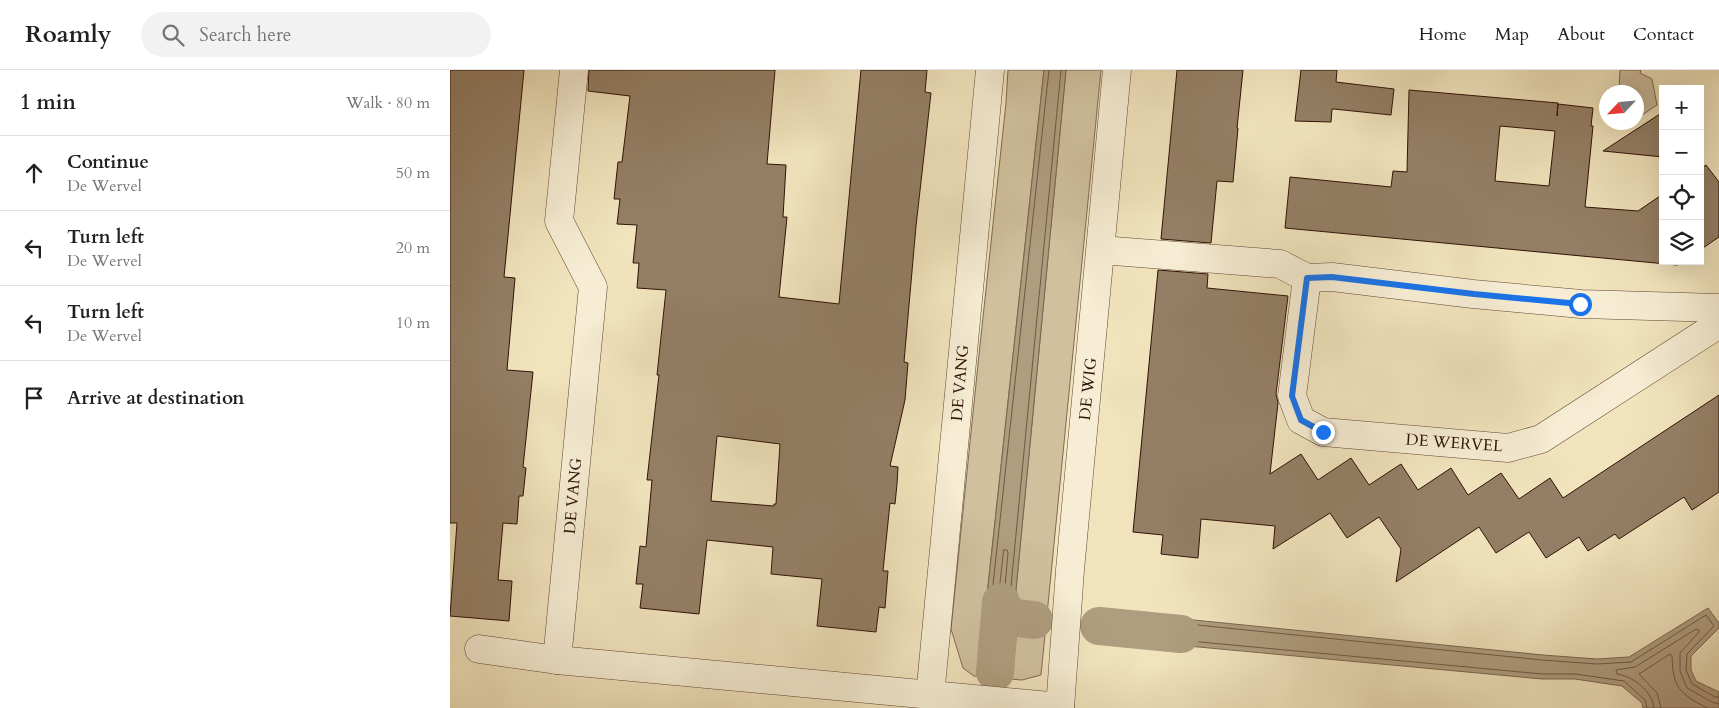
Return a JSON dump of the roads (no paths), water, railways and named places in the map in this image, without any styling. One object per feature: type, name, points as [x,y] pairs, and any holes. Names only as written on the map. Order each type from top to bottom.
[{"type":"street","name":"DE VANG","points":[[557,660],[593,287],[559,221],[574,70]]},
{"type":"street","name":"DE VANG","points":[[930,696],[990,70]]},
{"type":"street","name":"DE WIG","points":[[1060,708],[1071,560],[1117,70]]},
{"type":"street","points":[[1101,250],[1280,264],[1307,278],[1332,277],[1474,294],[1580,304],[1719,308]]},
{"type":"street","name":"DE WERVEL","points":[[1307,278],[1292,396],[1301,420],[1323,432],[1508,448],[1541,439],[1719,324]]},
{"type":"street","points":[[480,649],[557,660],[1060,708]]},
{"type":"water","points":[[1044,70],[1066,70],[1010,652],[1003,656],[987,652],[982,642]]},
{"type":"water","points":[[1708,608],[1719,623],[1719,628],[1691,656],[1691,670],[1696,681],[1719,692],[1719,708],[1643,708],[1642,703],[1622,686],[1575,679],[1542,679],[1134,641],[1130,639],[1129,633],[1130,622],[1134,614],[1597,659],[1629,657]]},
{"type":"waterway","points":[[995,672],[1001,602]]},
{"type":"waterway","points":[[1000,616],[1034,620]]},
{"type":"waterway","points":[[1099,626],[1181,634]]}]
